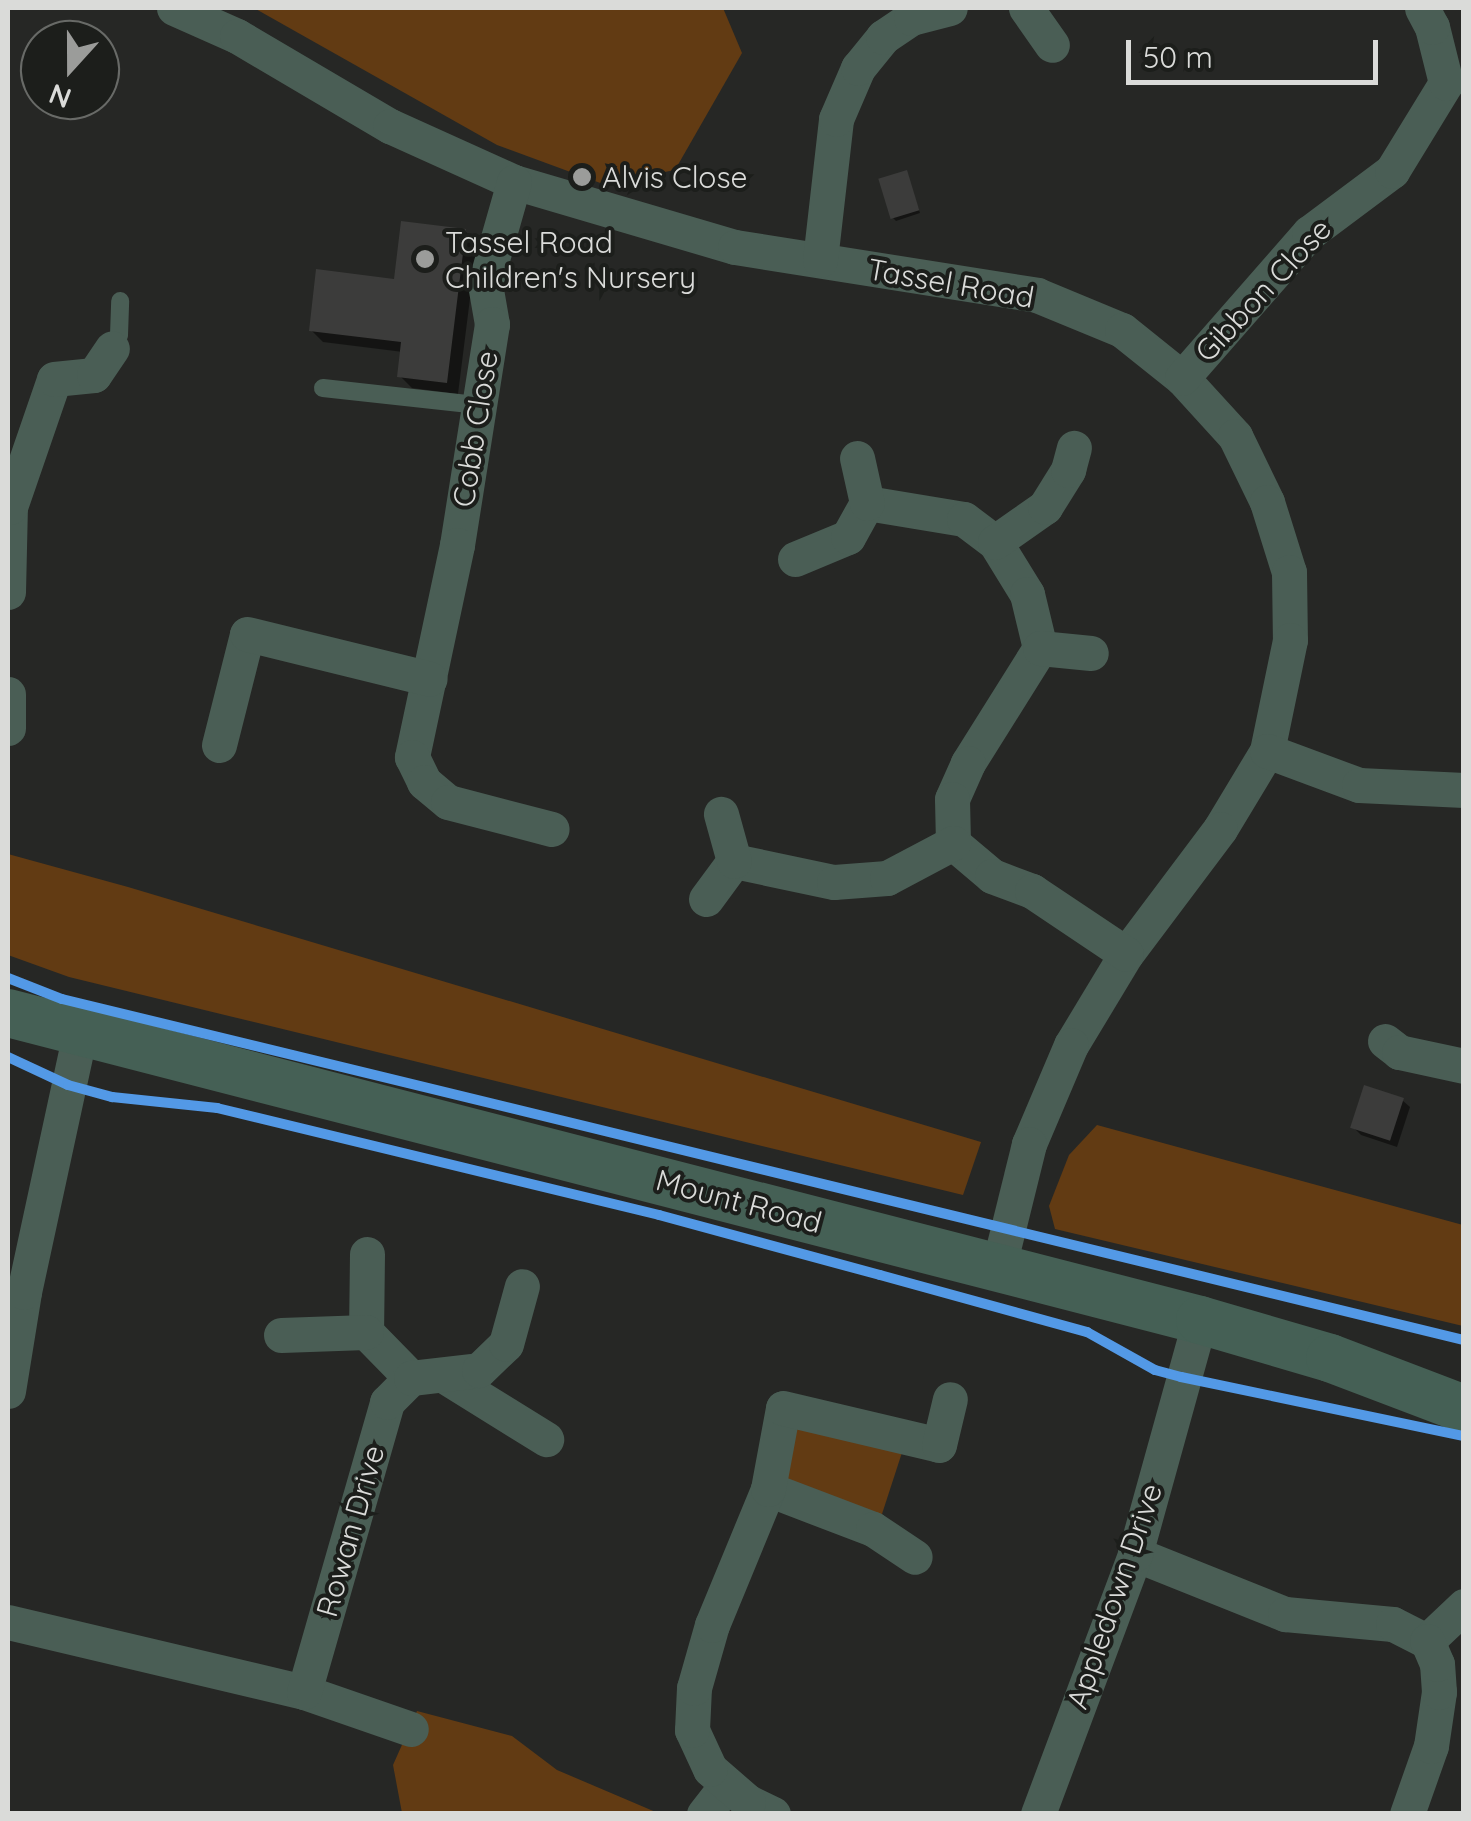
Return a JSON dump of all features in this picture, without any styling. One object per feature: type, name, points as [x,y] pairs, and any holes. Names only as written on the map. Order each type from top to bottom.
[{"type":"street","name":"Tassel Road","points":[[174,8],[237,36],[390,126],[514,182],[736,247],[1037,295],[1122,330],[1182,378],[1236,436],[1266,502],[1289,572],[1290,640],[1267,750],[1220,829],[1126,954],[1071,1045],[1028,1144],[998,1269]]},
{"type":"street","points":[[820,260],[836,118],[858,68],[908,13],[950,8]]},
{"type":"street","points":[[1026,8],[1052,45]]},
{"type":"street","name":"Gibbon Close","points":[[1182,378],[1308,233],[1392,171],[1455,80],[1422,8]]},
{"type":"street","name":"Cobb Close","points":[[514,182],[485,284],[492,324],[476,405],[457,546],[412,756],[424,782],[448,802],[552,829]]},
{"type":"street","points":[[8,592],[10,507],[54,379],[94,375],[112,348]]},
{"type":"street","points":[[995,542],[1044,507],[1068,470],[1074,448]]},
{"type":"street","points":[[795,559],[848,537],[867,503],[857,458]]},
{"type":"street","points":[[867,503],[964,519],[995,542],[1027,594],[1040,648],[968,763],[952,798],[954,843],[992,876],[1032,891],[1126,954]]},
{"type":"street","points":[[218,744],[247,634],[430,679]]},
{"type":"street","points":[[1040,648],[1091,653]]},
{"type":"street","points":[[8,694],[8,728]]},
{"type":"street","points":[[1267,750],[1359,785],[1464,790]]},
{"type":"street","points":[[721,814],[734,861]]},
{"type":"street","points":[[734,861],[834,882],[886,878],[954,843]]},
{"type":"street","points":[[706,899],[734,861]]},
{"type":"street","name":"Mount Road","points":[[8,1013],[1200,1320],[1330,1358],[1464,1409]]},
{"type":"street","points":[[8,1391],[16,1291],[80,1034]]},
{"type":"street","points":[[1385,1041],[1399,1052],[1427,1061],[1464,1066]]},
{"type":"street","points":[[366,1332],[367,1254]]},
{"type":"street","points":[[429,1378],[479,1370],[506,1344],[522,1286]]},
{"type":"street","name":"Appledown Drive","points":[[1038,1814],[1135,1554],[1200,1320]]},
{"type":"street","points":[[281,1335],[366,1332],[429,1378],[546,1438]]},
{"type":"street","name":"Rowan Drive","points":[[304,1692],[387,1402],[429,1378]]},
{"type":"street","points":[[773,1814],[726,1785],[710,1769],[692,1730],[694,1688],[712,1625],[768,1489],[784,1408],[939,1445],[950,1400]]},
{"type":"street","points":[[768,1489],[873,1529],[915,1557]]},
{"type":"street","points":[[1135,1554],[1286,1614],[1394,1624],[1427,1641],[1437,1664],[1439,1692],[1431,1746],[1407,1814]]},
{"type":"street","points":[[1427,1641],[1464,1606]]},
{"type":"street","points":[[8,1622],[304,1692],[411,1729]]},
{"type":"street","points":[[704,1814],[726,1785]]},
{"type":"lane","points":[[112,348],[119,335],[120,301]]},
{"type":"lane","points":[[324,388],[476,405]]},
{"type":"shaded area","points":[[254,8],[723,8],[742,53],[675,170],[603,184],[497,145]]},
{"type":"shaded area","points":[[8,854],[981,1142],[963,1195],[69,977],[8,955]]},
{"type":"shaded area","points":[[1097,1125],[1463,1225],[1463,1326],[1055,1229],[1049,1206],[1069,1155]]},
{"type":"shaded area","points":[[796,1413],[903,1448],[880,1519],[773,1484]]},
{"type":"shaded area","points":[[417,1711],[512,1736],[557,1770],[658,1813],[402,1813],[393,1765]]},
{"type":"building","points":[[907,170],[919,210],[891,219],[878,179]]},
{"type":"building","points":[[401,221],[466,229],[447,383],[397,377],[401,342],[309,331],[316,269],[394,279]]},
{"type":"building","points":[[1364,1085],[1404,1098],[1390,1141],[1350,1128]]},
{"type":"cycle path","points":[[8,978],[62,999],[1464,1340]]},
{"type":"cycle path","points":[[8,1057],[68,1085],[112,1097],[217,1108],[659,1215],[880,1275],[1087,1332],[1155,1370],[1181,1377],[1464,1436]]},
{"type":"place","name":"Alvis Close","points":[[582,177]]},
{"type":"place","name":"Tassel Road Children's Nursery","points":[[425,259]]}]
